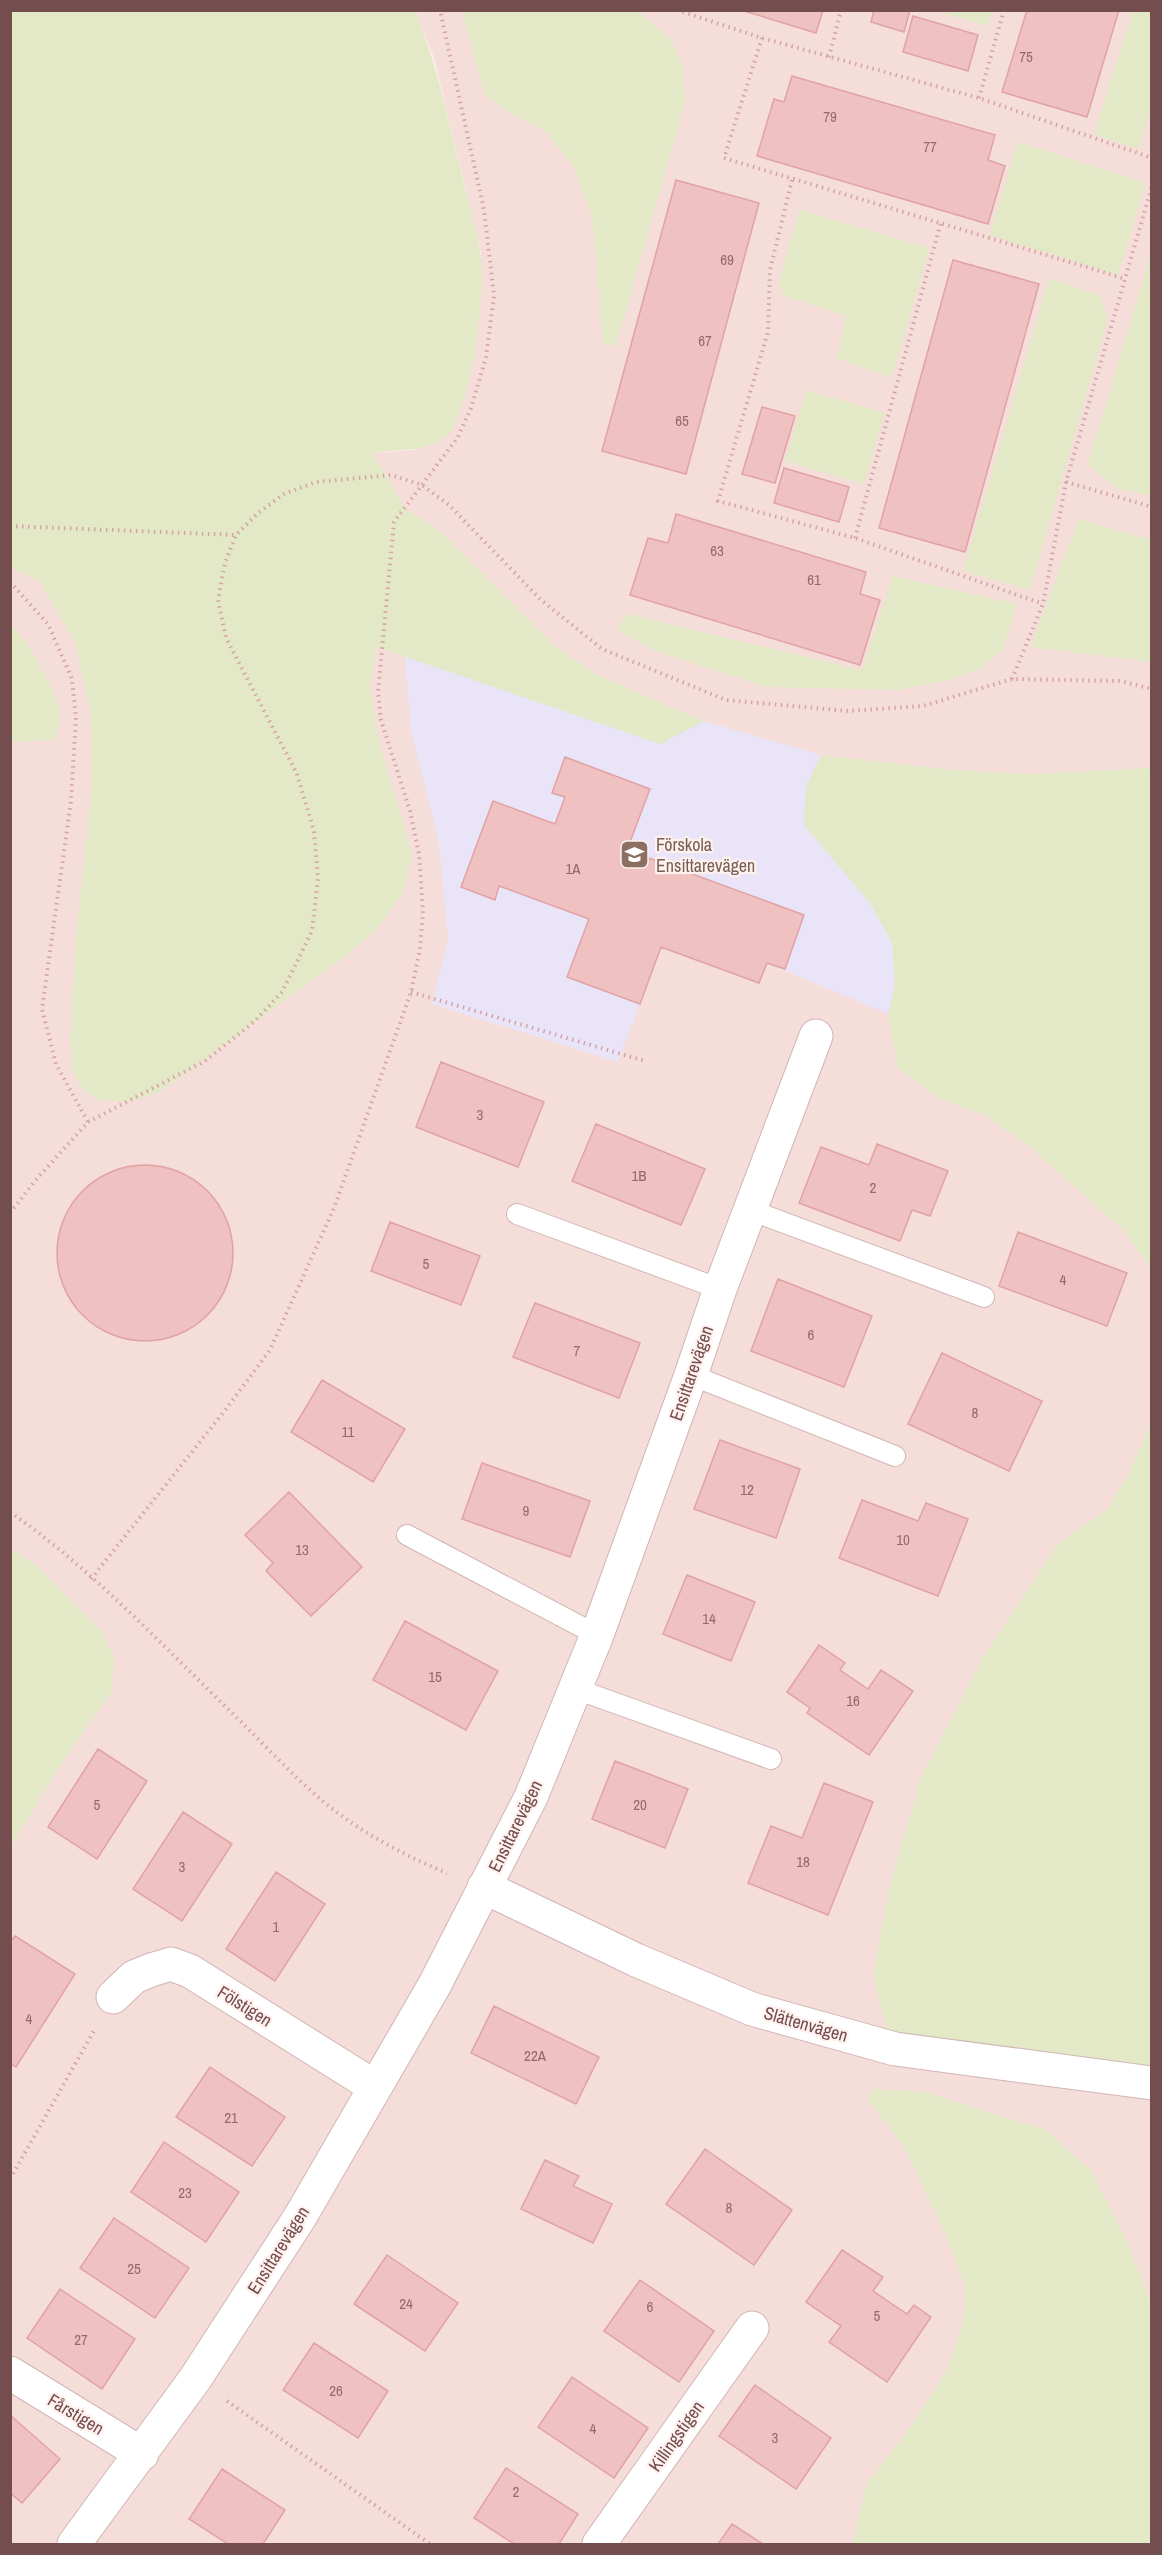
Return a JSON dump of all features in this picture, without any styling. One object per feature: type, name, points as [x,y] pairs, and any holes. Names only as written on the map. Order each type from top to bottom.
[{"type":"street","name":"Ensittarevägen","points":[[74,2544],[195,2379],[300,2217],[434,1986],[531,1797],[597,1635],[691,1376],[720,1289],[816,1036]]},
{"type":"street","name":"Slättenvägen","points":[[484,1887],[636,1960],[752,2009],[895,2049],[1152,2083]]},
{"type":"street","name":"Fölstigen","points":[[113,1997],[134,1977],[171,1964],[190,1971],[375,2087]]},
{"type":"street","name":"Killingstigen","points":[[599,2544],[752,2328]]},
{"type":"street","name":"Fårstigen","points":[[10,2373],[142,2454]]},
{"type":"lane","points":[[750,1210],[984,1297]]},
{"type":"lane","points":[[517,1214],[720,1289]]},
{"type":"lane","points":[[691,1376],[895,1456]]},
{"type":"lane","points":[[407,1535],[597,1635]]},
{"type":"lane","points":[[576,1689],[771,1759]]},
{"type":"path","points":[[91,1579],[270,1350],[334,1208],[411,992],[421,939],[423,911],[420,854],[410,811],[381,720],[378,692],[394,522],[458,437],[471,408],[486,357],[494,296],[484,210],[440,10]]},
{"type":"path","points":[[677,10],[762,38],[980,98],[1152,158]]},
{"type":"path","points":[[829,57],[841,10]]},
{"type":"path","points":[[980,98],[1004,10]]},
{"type":"path","points":[[762,38],[724,158],[1126,279]]},
{"type":"path","points":[[792,180],[770,270],[768,332],[718,501],[855,538],[1042,604]]},
{"type":"path","points":[[1012,679],[1042,604],[1066,482],[1152,186]]},
{"type":"path","points":[[855,538],[941,222]]},
{"type":"path","points":[[10,1213],[35,1181],[88,1122],[205,1061],[255,1021],[282,992],[312,931],[318,878],[314,831],[297,774],[226,638],[218,600],[225,563],[236,536],[258,513],[284,494],[316,482],[391,475],[422,485],[449,505],[542,600],[602,650],[726,700],[848,711],[912,707],[1012,679],[1121,681],[1152,689]]},
{"type":"path","points":[[1066,482],[1152,507]]},
{"type":"path","points":[[10,526],[236,536]]},
{"type":"path","points":[[10,582],[48,624],[72,679],[76,718],[71,801],[42,1009],[56,1064],[88,1122]]},
{"type":"path","points":[[411,992],[645,1061]]},
{"type":"path","points":[[10,1512],[47,1538],[318,1797],[362,1829],[410,1858],[484,1887]]},
{"type":"path","points":[[10,2179],[113,1997]]},
{"type":"path","points":[[195,2379],[430,2544]]},
{"type":"shaded area","points":[[415,11],[1151,11],[1151,768],[1028,774],[952,770],[821,755],[895,986],[888,1014],[937,1098],[985,1115],[1031,1148],[1122,1229],[1151,1268],[1151,1423],[1129,1473],[1107,1510],[1058,1543],[984,1656],[921,1778],[890,1885],[873,1976],[1151,2074],[1151,2303],[1125,2237],[1091,2170],[1044,2129],[1004,2117],[867,2098],[903,2145],[951,2246],[966,2290],[962,2328],[948,2368],[912,2425],[867,2484],[852,2544],[11,2544],[11,1853],[13,1843],[58,1769],[112,1691],[34,1563],[11,1549],[11,568],[40,581],[372,453],[415,450],[471,372],[481,298],[481,253],[434,57]]},
{"type":"shaded area","name":"Förskola Ensittarevägen","points":[[405,656],[660,744],[704,721],[821,755],[806,787],[804,825],[870,903],[892,943],[895,986],[888,1014],[767,963],[759,983],[661,947],[618,1062],[432,1004],[448,939],[439,843],[411,732]]},
{"type":"green space","points":[[11,10],[415,11],[441,90],[476,232],[482,269],[479,318],[476,346],[465,398],[449,433],[433,444],[423,447],[372,453],[407,510],[439,530],[552,643],[595,674],[704,721],[660,744],[377,647],[370,685],[379,743],[412,854],[404,891],[378,928],[345,957],[158,1093],[127,1102],[98,1100],[83,1090],[72,1070],[70,1039],[76,937],[92,785],[91,714],[76,645],[40,581],[11,568]]},
{"type":"green space","points":[[991,10],[992,11],[987,26],[935,11]]},
{"type":"green space","points":[[462,11],[639,11],[671,40],[683,66],[685,103],[616,346],[603,344],[592,215],[573,166],[544,130],[506,111],[484,94]]},
{"type":"green space","points":[[1133,11],[1152,11],[1151,107],[1138,149],[1094,135]]},
{"type":"green space","points":[[1018,142],[1146,183],[1118,275],[989,235]]},
{"type":"green space","points":[[800,210],[930,248],[891,378],[837,358],[846,316],[784,296],[779,281]]},
{"type":"green space","points":[[1151,253],[1151,495],[1116,489],[1088,464]]},
{"type":"green space","points":[[1049,278],[1099,295],[1108,318],[1030,590],[963,571]]},
{"type":"green space","points":[[806,390],[885,413],[864,484],[785,461]]},
{"type":"green space","points":[[1079,519],[1151,540],[1151,662],[1030,647]]},
{"type":"green space","points":[[893,576],[1017,604],[1003,649],[982,668],[955,679],[898,690],[766,687],[656,651],[616,630],[627,614],[862,670]]},
{"type":"green space","points":[[11,624],[34,655],[49,681],[60,716],[56,740],[11,742]]},
{"type":"green space","points":[[821,755],[952,770],[1028,774],[1151,768],[1151,1268],[1122,1229],[1031,1148],[985,1115],[937,1098],[898,1068],[888,1014],[895,986],[892,943],[870,903],[804,825],[806,787]]},
{"type":"green space","points":[[1151,1423],[1151,2074],[903,2039],[887,2028],[873,1976],[890,1885],[921,1778],[984,1656],[1058,1543],[1107,1510],[1129,1473]]},
{"type":"green space","points":[[11,1549],[34,1563],[103,1633],[114,1658],[112,1691],[58,1769],[13,1843],[11,1853]]},
{"type":"green space","points":[[873,2089],[924,2092],[1044,2129],[1091,2170],[1125,2237],[1151,2303],[1151,2544],[852,2544],[867,2484],[912,2425],[948,2368],[962,2328],[966,2290],[951,2246],[903,2145],[866,2098]]},
{"type":"building","points":[[741,10],[823,10],[816,33]]},
{"type":"building","points":[[874,10],[910,10],[904,32],[871,22]]},
{"type":"building","points":[[1027,10],[1119,10],[1087,117],[1002,92]]},
{"type":"building","points":[[913,16],[978,35],[968,71],[903,52]]},
{"type":"building","points":[[792,76],[995,135],[988,160],[1005,166],[988,224],[757,156],[774,99],[784,102]]},
{"type":"building","points":[[676,180],[759,203],[686,474],[602,451]]},
{"type":"building","points":[[953,260],[1039,284],[965,552],[879,528]]},
{"type":"building","points":[[762,407],[795,416],[775,483],[742,474]]},
{"type":"building","points":[[784,468],[849,487],[839,522],[774,503]]},
{"type":"building","points":[[676,514],[866,572],[860,594],[880,600],[860,665],[630,595],[648,538],[668,543]]},
{"type":"building","points":[[565,757],[650,789],[627,850],[804,915],[785,969],[767,963],[759,983],[661,947],[640,1004],[567,977],[589,919],[499,886],[495,900],[461,887],[493,801],[555,824],[565,797],[552,793]]},
{"type":"building","points":[[441,1062],[544,1102],[518,1167],[416,1127]]},
{"type":"building","points":[[596,1124],[705,1169],[681,1225],[572,1181]]},
{"type":"building","points":[[877,1144],[948,1171],[930,1216],[912,1210],[900,1241],[799,1203],[821,1147],[869,1165]]},
{"type":"building","points":[[145,1165],[162,1166],[179,1171],[207,1191],[227,1219],[232,1236],[232,1270],[227,1287],[207,1315],[179,1335],[162,1340],[145,1341],[128,1340],[111,1335],[83,1315],[63,1287],[58,1270],[57,1253],[58,1236],[63,1219],[83,1191],[111,1171],[128,1166]]},
{"type":"building","points":[[390,1222],[480,1256],[461,1305],[371,1271]]},
{"type":"building","points":[[1018,1232],[1127,1273],[1107,1326],[999,1286]]},
{"type":"building","points":[[778,1279],[872,1316],[844,1387],[751,1351]]},
{"type":"building","points":[[535,1303],[640,1343],[619,1398],[513,1357]]},
{"type":"building","points":[[942,1353],[1042,1401],[1009,1471],[908,1424]]},
{"type":"building","points":[[322,1380],[405,1429],[373,1482],[291,1432]]},
{"type":"building","points":[[720,1440],[800,1469],[776,1538],[694,1509]]},
{"type":"building","points":[[482,1463],[590,1501],[570,1557],[462,1519]]},
{"type":"building","points":[[289,1492],[362,1567],[311,1616],[266,1571],[273,1563],[245,1535]]},
{"type":"building","points":[[862,1500],[918,1521],[926,1503],[968,1519],[938,1596],[839,1558]]},
{"type":"building","points":[[687,1575],[755,1602],[731,1661],[663,1634]]},
{"type":"building","points":[[405,1621],[498,1671],[466,1730],[373,1680]]},
{"type":"building","points":[[819,1645],[845,1663],[840,1670],[868,1689],[881,1670],[913,1691],[869,1755],[807,1713],[810,1708],[787,1692]]},
{"type":"building","points":[[98,1749],[147,1781],[97,1859],[48,1827]]},
{"type":"building","points":[[615,1761],[688,1789],[665,1848],[592,1819]]},
{"type":"building","points":[[824,1783],[873,1802],[828,1915],[748,1883],[771,1826],[802,1838]]},
{"type":"building","points":[[183,1812],[232,1844],[182,1921],[133,1889]]},
{"type":"building","points":[[276,1872],[325,1904],[275,1981],[226,1949]]},
{"type":"building","points":[[15,1936],[75,1974],[16,2067],[10,2063],[10,1943]]},
{"type":"building","points":[[494,2006],[599,2057],[576,2104],[471,2053]]},
{"type":"building","points":[[210,2067],[285,2117],[252,2166],[176,2117]]},
{"type":"building","points":[[164,2142],[239,2192],[206,2242],[131,2192]]},
{"type":"building","points":[[705,2149],[792,2210],[754,2265],[666,2204]]},
{"type":"building","points":[[545,2160],[579,2176],[573,2186],[612,2204],[593,2243],[521,2209]]},
{"type":"building","points":[[114,2218],[189,2268],[155,2318],[80,2268]]},
{"type":"building","points":[[842,2250],[883,2277],[873,2291],[907,2314],[914,2305],[931,2317],[887,2382],[829,2342],[841,2326],[806,2302]]},
{"type":"building","points":[[387,2255],[458,2303],[425,2351],[354,2304]]},
{"type":"building","points":[[640,2280],[714,2331],[679,2382],[604,2331]]},
{"type":"building","points":[[60,2289],[135,2339],[102,2389],[27,2338]]},
{"type":"building","points":[[314,2343],[388,2391],[358,2438],[283,2390]]},
{"type":"building","points":[[572,2377],[648,2428],[614,2478],[538,2427]]},
{"type":"building","points":[[755,2385],[831,2438],[796,2489],[719,2436]]},
{"type":"building","points":[[10,2415],[60,2459],[22,2503],[10,2493]]},
{"type":"building","points":[[506,2468],[578,2514],[559,2544],[514,2544],[474,2518]]},
{"type":"building","points":[[222,2469],[285,2510],[263,2544],[228,2544],[189,2519]]},
{"type":"building","points":[[732,2524],[763,2544],[718,2544]]},
{"type":"place","name":"Förskola Ensittarevägen","points":[[635,854]]}]
